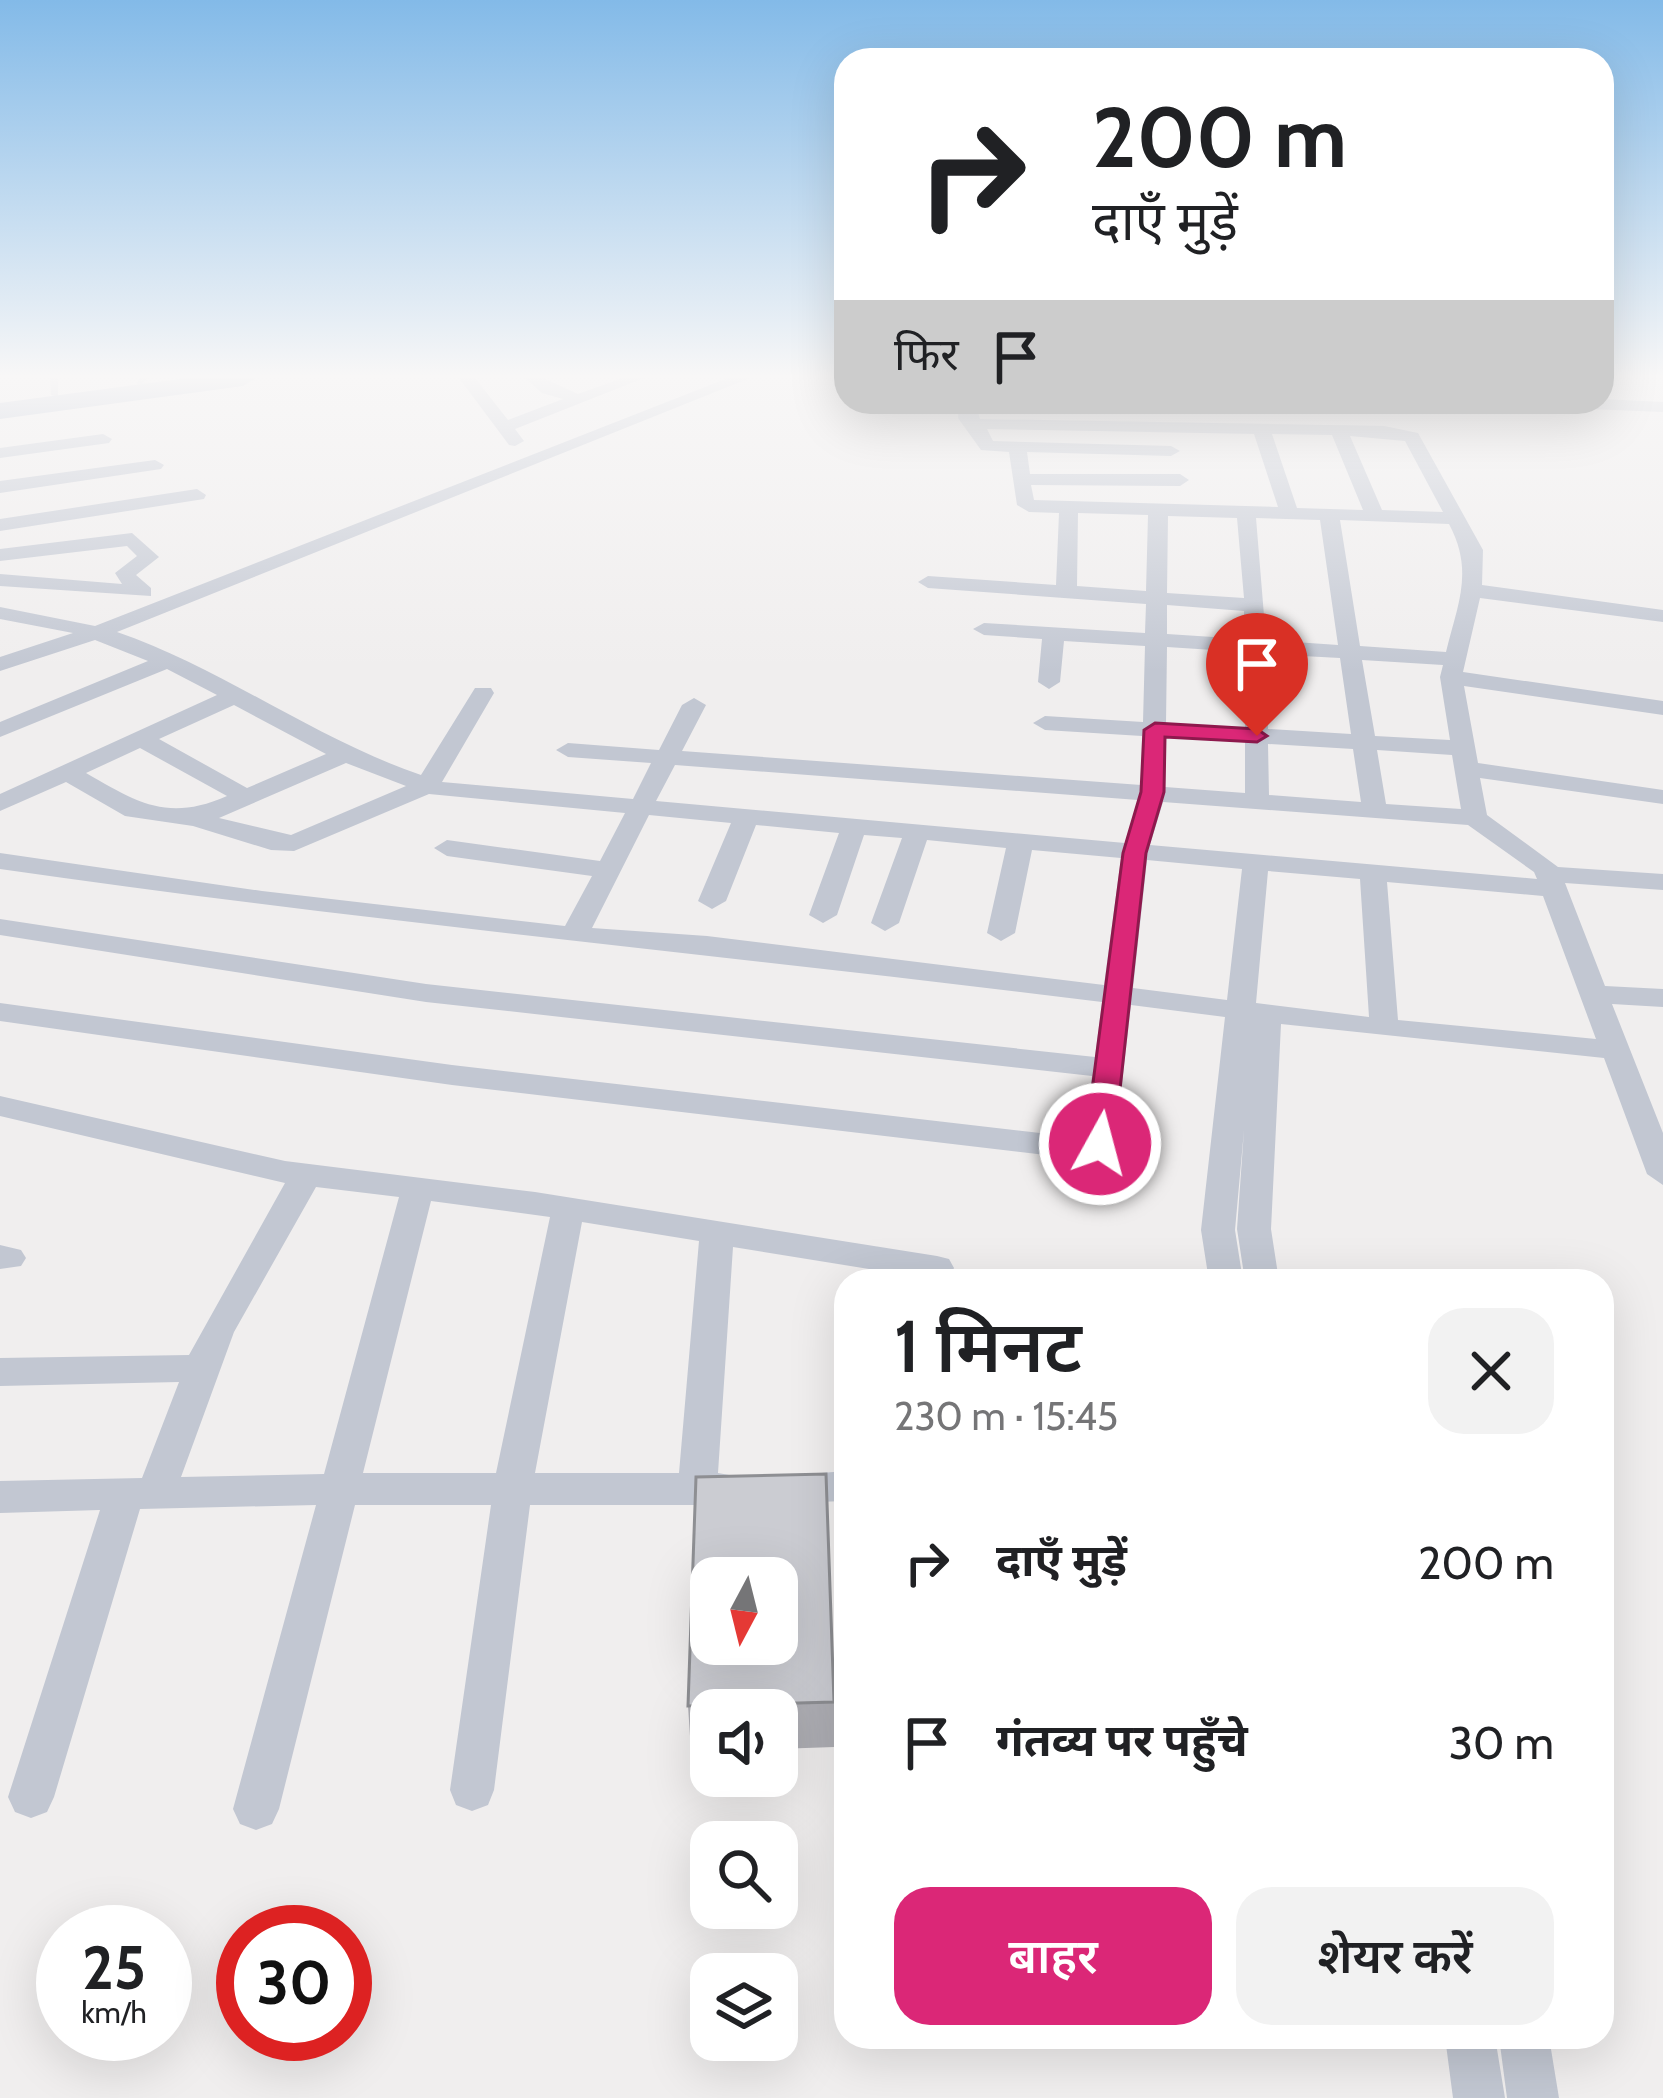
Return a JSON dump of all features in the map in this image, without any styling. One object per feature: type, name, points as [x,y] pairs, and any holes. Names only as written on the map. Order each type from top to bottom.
[{"type":"street","points":[[0,487],[78,476]]},
{"type":"street","points":[[0,664],[178,603],[490,476]]},
{"type":"street","points":[[1022,476],[1029,506],[1458,518]]},
{"type":"street","points":[[1179,476],[1189,512]]},
{"type":"street","points":[[1272,476],[1290,514]]},
{"type":"street","points":[[1358,476],[1375,516]]},
{"type":"street","points":[[1434,476],[1473,550],[1470,590],[1453,668],[1475,818]]},
{"type":"street","points":[[1022,479],[1180,481]]},
{"type":"street","points":[[0,525],[197,495]]},
{"type":"street","points":[[1066,591],[1069,509]]},
{"type":"street","points":[[0,1012],[452,1075],[1070,1151],[1100,1144],[1135,853],[1153,792],[1158,511]]},
{"type":"street","points":[[1246,513],[1255,604],[1257,800]]},
{"type":"street","points":[[1329,515],[1374,807]]},
{"type":"street","points":[[0,555],[132,539],[149,557],[125,573],[136,590]]},
{"type":"street","points":[[0,580],[136,590],[178,603]]},
{"type":"street","points":[[928,582],[1255,604]]},
{"type":"street","points":[[1470,590],[1663,616]]},
{"type":"street","points":[[0,613],[100,629],[348,753],[427,786],[639,811],[1373,874],[1663,882]]},
{"type":"street","points":[[984,629],[1353,652],[1663,708]]},
{"type":"street","points":[[1049,682],[1054,633]]},
{"type":"street","points":[[0,730],[165,662]]},
{"type":"street","points":[[65,771],[134,811],[196,819],[271,842],[293,843],[427,786],[483,693]]},
{"type":"street","points":[[3,798],[234,696]]},
{"type":"street","points":[[574,935],[694,705]]},
{"type":"street","points":[[1045,723],[1366,742],[1663,797]]},
{"type":"street","points":[[140,738],[246,797]]},
{"type":"street","points":[[568,750],[1475,818],[1536,857],[1552,882],[1663,1174]]},
{"type":"street","points":[[196,819],[348,753]]},
{"type":"street","points":[[712,901],[745,820]]},
{"type":"street","points":[[823,915],[853,829]]},
{"type":"street","points":[[885,923],[916,834]]},
{"type":"street","points":[[1001,933],[1020,843]]},
{"type":"street","points":[[447,848],[608,869]]},
{"type":"street","points":[[0,861],[574,935],[707,944],[1384,1028],[1615,1050]]},
{"type":"street","points":[[1256,863],[1254,1229],[1260,1269]]},
{"type":"street","points":[[1373,874],[1384,1028]]},
{"type":"street","points":[[0,927],[426,993],[1108,1068]]},
{"type":"street","points":[[1594,994],[1663,998]]},
{"type":"street","points":[[1224,1269],[1218,1230],[1252,1012]]},
{"type":"street","points":[[0,1106],[306,1174],[568,1208],[937,1268]]},
{"type":"street","points":[[31,1797],[141,1493],[201,1368],[306,1174]]},
{"type":"street","points":[[256,1809],[418,1188]]},
{"type":"street","points":[[472,1790],[512,1491],[568,1208]]},
{"type":"street","points":[[697,1490],[717,1232]]},
{"type":"street","points":[[0,1372],[201,1368]]},
{"type":"street","points":[[0,1497],[339,1489],[834,1486]]},
{"type":"street","points":[[1472,2049],[1479,2098]]},
{"type":"street","points":[[1526,2049],[1533,2098]]},
{"type":"building","points":[[826,1474],[834,1702],[798,1703],[798,1689],[690,1689],[688,1706],[690,1649],[690,1665],[798,1665],[798,1557],[693,1557],[696,1477]]},
{"type":"route","points":[[1100,1144],[1135,853],[1153,792],[1155,730],[1257,736]]}]
